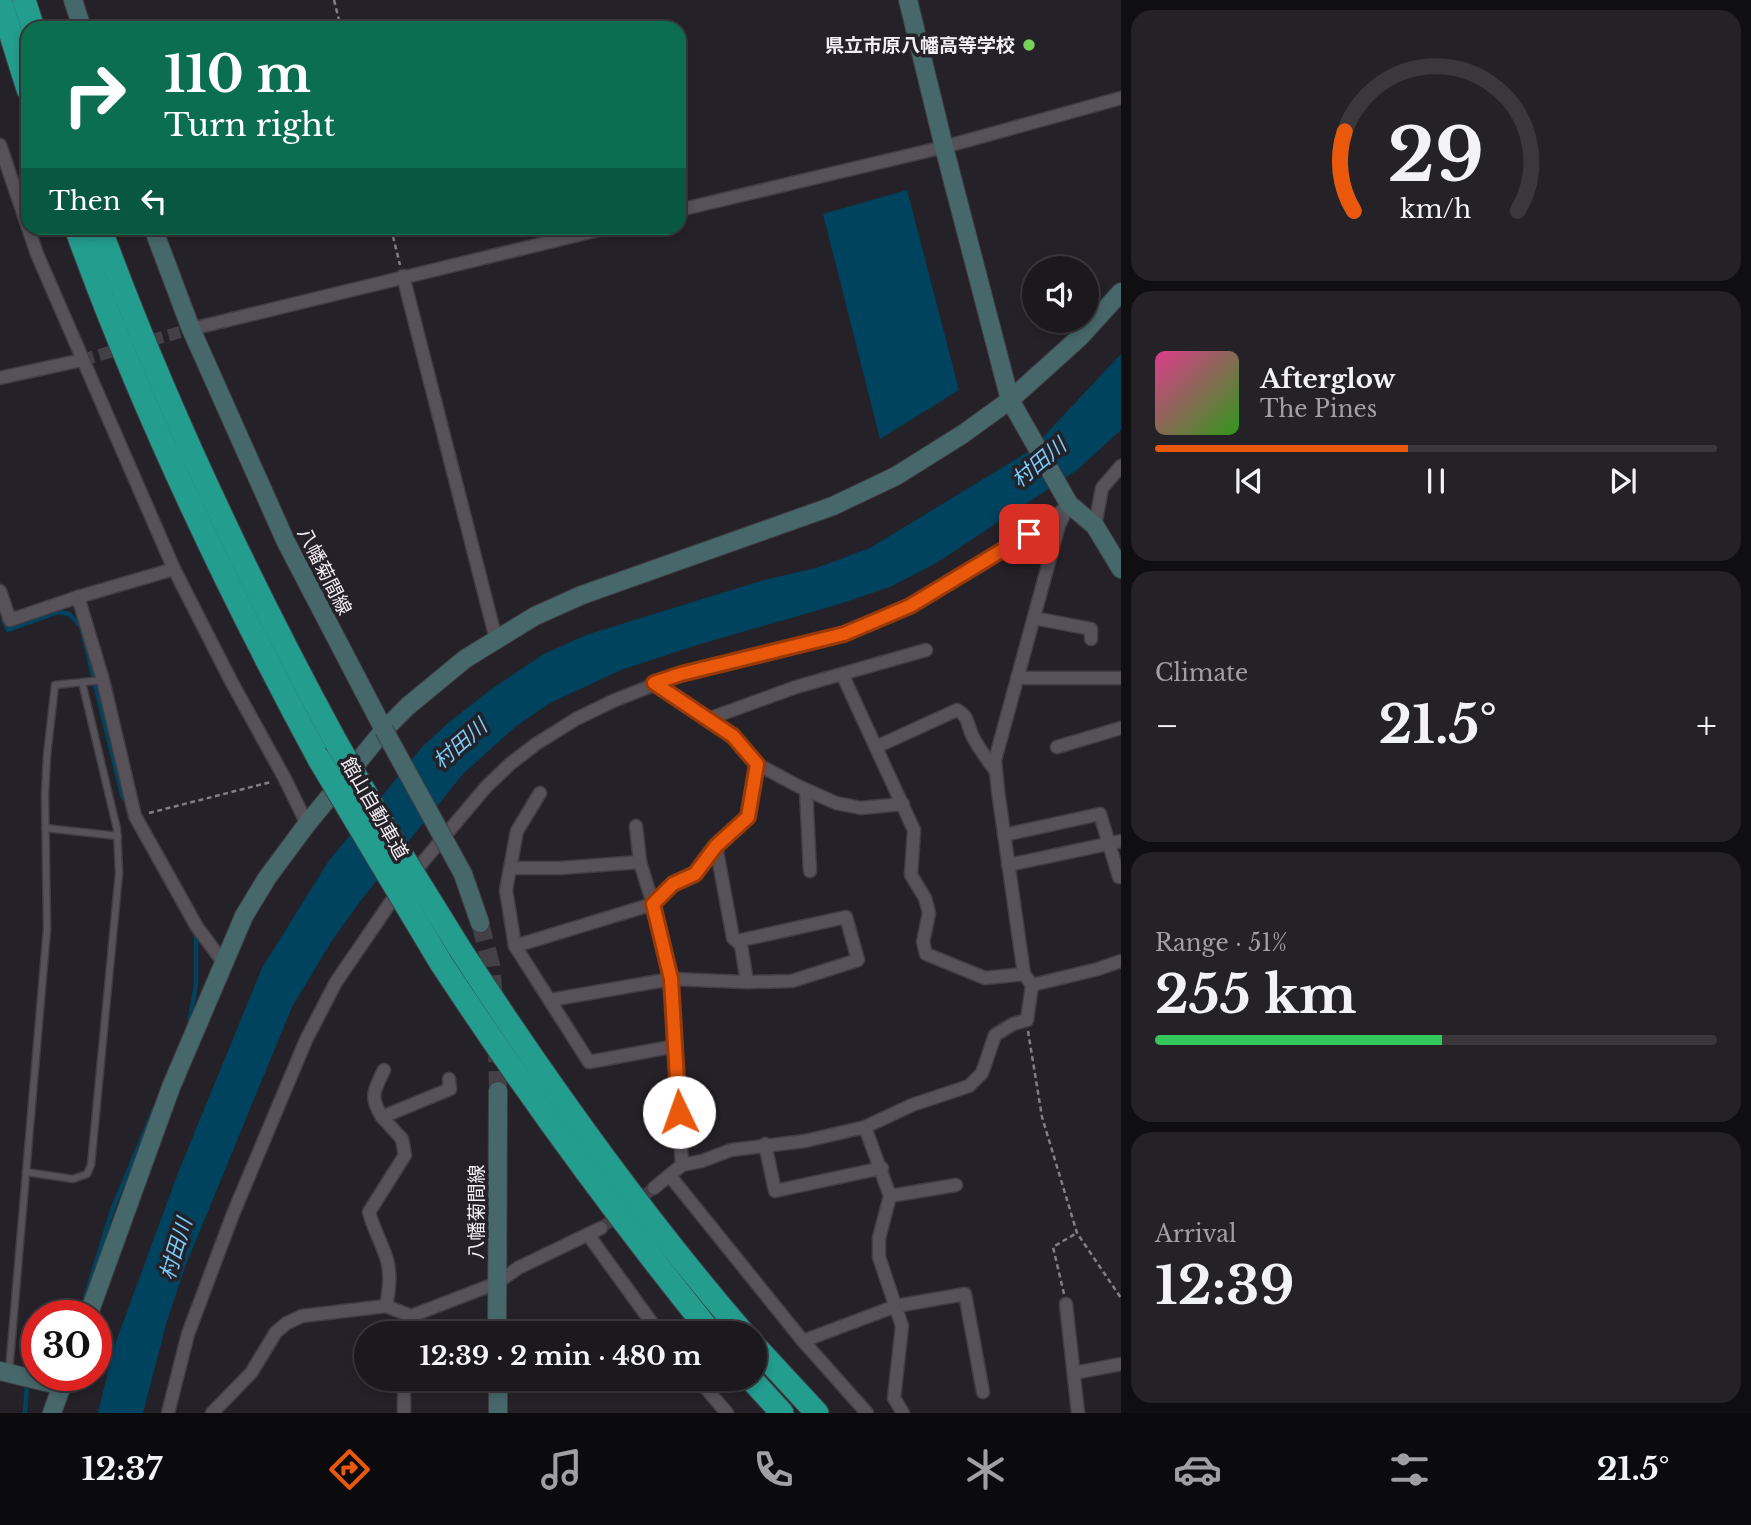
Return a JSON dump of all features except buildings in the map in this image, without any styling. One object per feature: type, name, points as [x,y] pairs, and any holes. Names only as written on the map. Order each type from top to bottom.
[{"type":"highway","points":[[0,0],[21,67]]},
{"type":"highway","points":[[24,0],[31,21]]},
{"type":"highway","name":"館山自動車道","points":[[79,235],[136,381],[191,507],[254,636],[319,759],[451,956],[540,1069],[607,1163],[733,1321]]},
{"type":"highway","name":"館山自動車道","points":[[103,235],[156,371],[211,495],[268,613],[336,742],[390,836],[451,956],[522,1083],[581,1166],[702,1321]]},
{"type":"highway","points":[[767,1359],[817,1413]]},
{"type":"highway","points":[[762,1391],[782,1413]]},
{"type":"street","points":[[73,0],[80,21]]},
{"type":"street","points":[[908,0],[1010,400],[1069,504],[1095,526],[1121,569]]},
{"type":"street","points":[[686,208],[944,147],[1121,98]]},
{"type":"street","points":[[0,145],[21,207]]},
{"type":"street","points":[[31,235],[174,569],[307,824]]},
{"type":"street","name":"八幡菊間線","points":[[156,235],[191,329],[286,542],[463,874],[480,923]]},
{"type":"street","points":[[191,329],[577,235]]},
{"type":"street","points":[[403,276],[496,639]]},
{"type":"street","points":[[94,1300],[171,1087],[244,916],[267,878],[307,824],[384,730],[436,681],[496,639],[536,616],[582,595],[833,506],[924,460],[1010,400],[1080,337],[1121,292]]},
{"type":"street","points":[[0,378],[82,360]]},
{"type":"street","points":[[1095,526],[1102,488],[1121,466]]},
{"type":"street","points":[[654,1188],[682,1165],[731,1150],[805,1141],[865,1127],[912,1105],[970,1086],[982,1073],[995,1035],[1013,1024],[1027,1020],[1028,979],[1008,865],[995,760],[1059,526],[1069,504]]},
{"type":"street","points":[[168,1413],[188,1334],[233,1214],[306,1040],[336,982],[391,900],[457,818],[502,771],[536,744],[576,719],[654,683],[844,634],[910,606],[1053,519],[1069,504]]},
{"type":"street","points":[[0,592],[10,620],[174,569]]},
{"type":"street","points":[[78,597],[103,680],[135,816],[197,927],[223,962]]},
{"type":"street","points":[[1034,618],[1091,629],[1091,639]]},
{"type":"street","points":[[708,719],[796,687],[843,676],[926,650]]},
{"type":"street","points":[[843,676],[914,830],[911,875],[925,898],[929,913],[923,942],[926,954],[985,978],[1028,979],[1098,969],[1121,961]]},
{"type":"street","points":[[1017,678],[1119,678]]},
{"type":"street","points":[[654,683],[733,736],[757,764],[806,790],[836,803],[861,808],[903,804]]},
{"type":"street","points":[[876,747],[957,710],[965,714],[972,735],[995,771]]},
{"type":"street","points":[[1057,747],[1121,728]]},
{"type":"street","points":[[515,946],[653,904],[673,884],[695,874],[716,846],[748,817],[757,764]]},
{"type":"street","points":[[806,790],[810,871]]},
{"type":"street","points":[[540,793],[517,831],[506,890],[515,946],[589,1062],[676,1046]]},
{"type":"street","points":[[1004,835],[1100,814],[1115,842],[1119,877]]},
{"type":"street","points":[[636,826],[640,862],[671,979],[682,1165]]},
{"type":"street","points":[[1008,865],[1115,842]]},
{"type":"street","points":[[716,846],[733,937],[741,945],[747,982]]},
{"type":"street","points":[[512,868],[560,869],[640,862]]},
{"type":"street","points":[[550,1000],[671,979],[792,981],[858,960],[846,917],[737,941]]},
{"type":"street","points":[[384,1070],[373,1093],[375,1106],[402,1139],[405,1155],[369,1212],[387,1261],[389,1291],[386,1306]]},
{"type":"street","points":[[382,1117],[450,1089],[449,1079]]},
{"type":"street","name":"八幡菊間線","points":[[497,1321],[498,1091]]},
{"type":"street","points":[[865,1127],[890,1196],[880,1238],[879,1257],[902,1326],[894,1398],[903,1413]]},
{"type":"street","points":[[765,1144],[775,1191],[881,1168]]},
{"type":"street","points":[[670,1176],[803,1341],[867,1413]]},
{"type":"street","points":[[890,1196],[956,1185]]},
{"type":"street","points":[[407,1321],[411,1316],[497,1283],[518,1268],[601,1228]]},
{"type":"street","points":[[589,1236],[651,1321]]},
{"type":"street","points":[[803,1341],[896,1306],[965,1294],[984,1392]]},
{"type":"street","points":[[1066,1304],[1078,1413]]},
{"type":"street","points":[[212,1413],[251,1373],[276,1332],[287,1323],[302,1316],[386,1306],[411,1316]]},
{"type":"street","points":[[1074,1373],[1121,1364]]},
{"type":"street","points":[[52,1413],[60,1391]]},
{"type":"street","points":[[404,1391],[404,1413]]},
{"type":"street","points":[[498,1391],[499,1413]]},
{"type":"street","points":[[708,1391],[727,1413]]},
{"type":"lane","points":[[4,1372],[26,1172],[47,929],[47,755],[55,685],[103,680]]},
{"type":"lane","points":[[26,1172],[73,1179],[87,1174],[91,1165],[119,873],[118,835],[82,682]]},
{"type":"lane","points":[[45,828],[118,835]]},
{"type":"path","points":[[334,0],[339,21]]},
{"type":"path","points":[[393,235],[403,276]]},
{"type":"path","points":[[135,816],[285,779]]},
{"type":"path","points":[[1027,1020],[1042,1117],[1077,1233],[1121,1298]]},
{"type":"path","points":[[1066,1304],[1053,1247],[1077,1233]]},
{"type":"water","points":[[907,190],[959,390],[880,439],[823,214]]},
{"type":"water","name":"村田川","points":[[1121,354],[1121,430],[1077,470],[938,562],[890,587],[621,670],[550,703],[515,727],[463,774],[362,899],[331,942],[292,1007],[185,1267],[167,1321],[143,1413],[98,1413],[103,1391],[112,1391],[114,1347],[178,1173],[262,968],[328,862],[422,747],[493,688],[544,654],[586,635],[764,580],[816,568],[870,548],[1031,450]]},
{"type":"waterway","points":[[3,619],[8,630],[58,612],[69,614],[81,626],[122,795],[127,804]]},
{"type":"waterway","points":[[189,1024],[196,985],[196,935]]},
{"type":"waterway","points":[[85,1298],[113,1208],[154,1109]]},
{"type":"waterway","points":[[25,1413],[26,1391]]},
{"type":"tunnel","points":[[82,360],[191,329]]},
{"type":"tunnel","points":[[480,923],[491,965],[494,999]]},
{"type":"tunnel","points":[[497,1044],[498,1091]]},
{"type":"tunnel","points":[[601,1228],[654,1188]]},
{"type":"place","name":"県立市原八幡高等学校","points":[[1029,45]]},
{"type":"route","points":[[679,1112],[671,979],[653,904],[673,884],[695,874],[716,846],[748,817],[757,764],[733,736],[654,683],[844,634],[910,606],[1029,534]]}]
